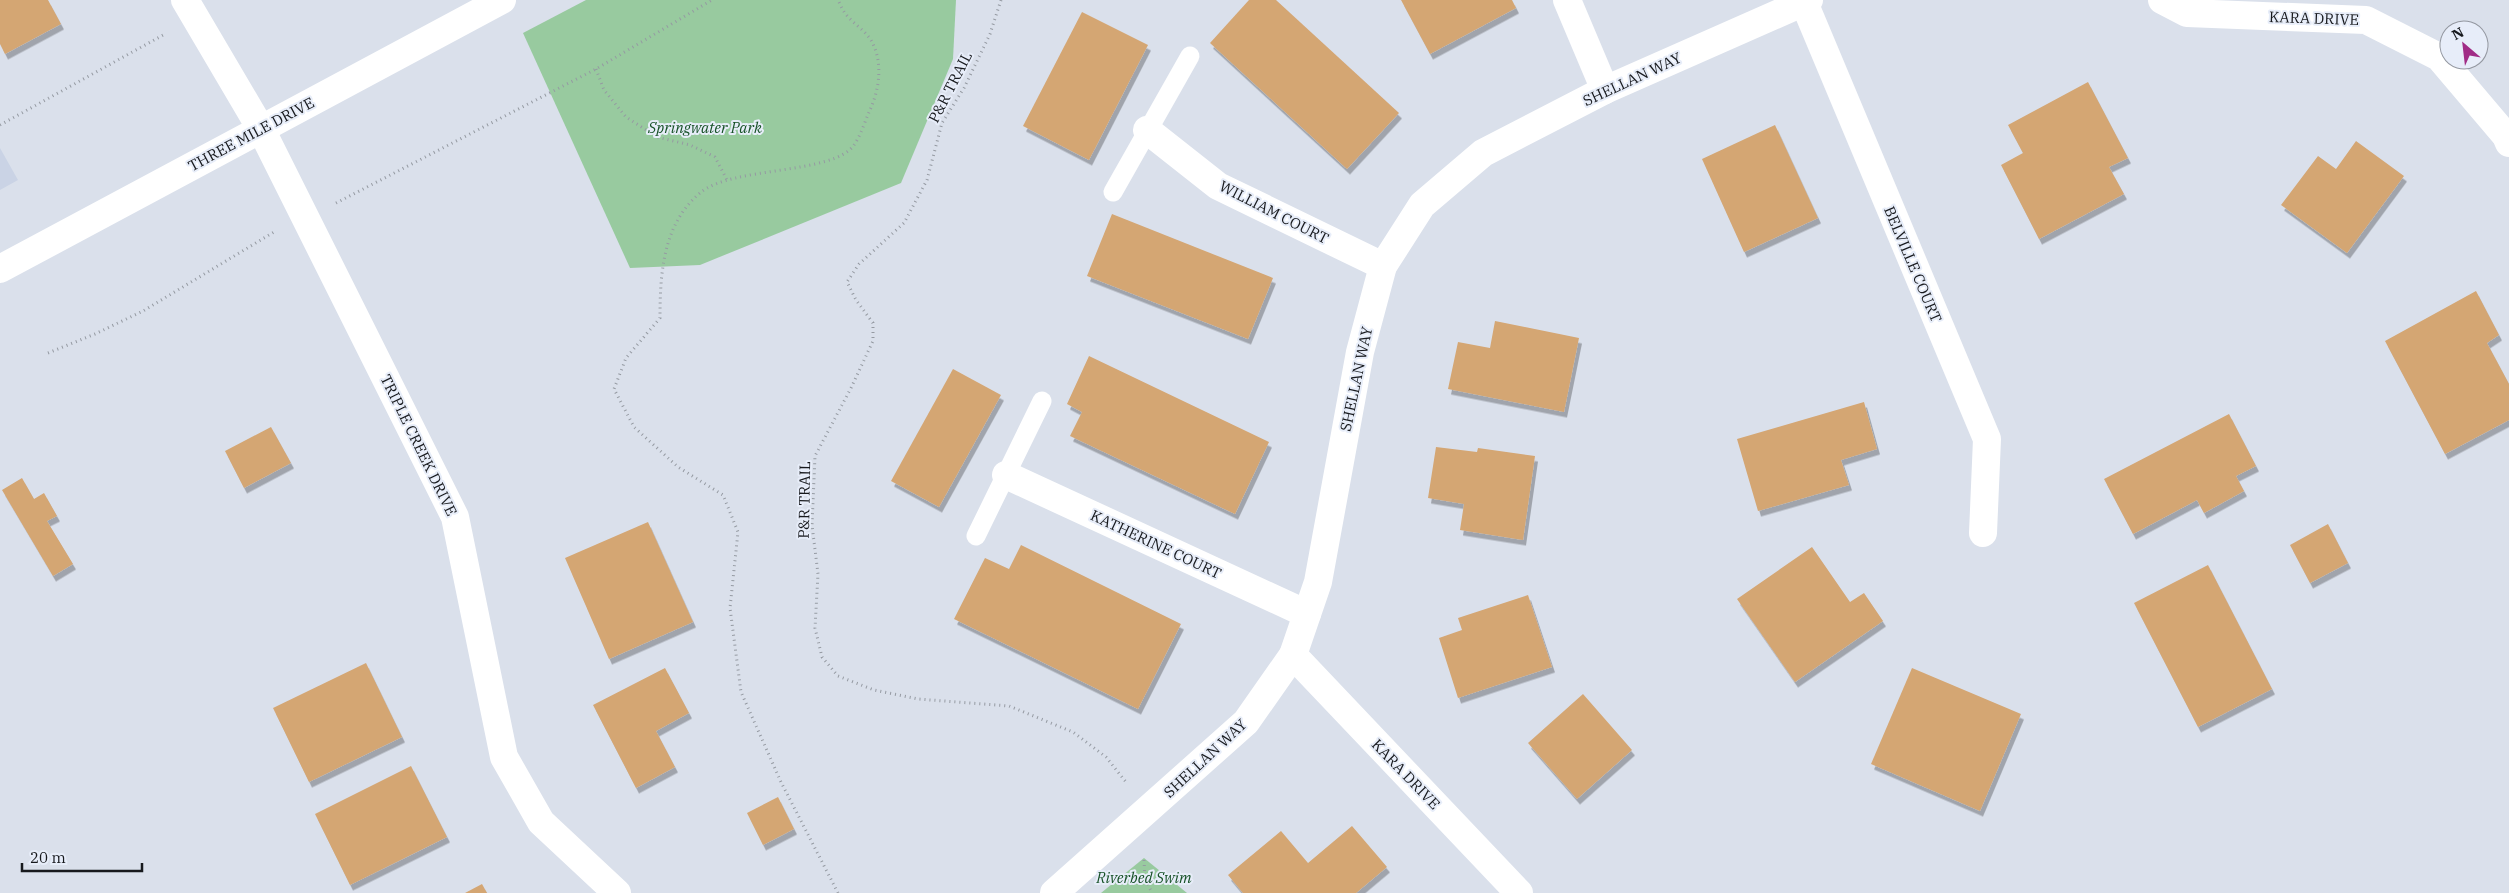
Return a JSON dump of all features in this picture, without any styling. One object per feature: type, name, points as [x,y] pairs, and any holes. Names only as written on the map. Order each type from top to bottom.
[{"type":"street","name":"THREE MILE DRIVE","points":[[0,269],[502,0]]},
{"type":"street","points":[[1567,0],[1605,90]]},
{"type":"street","name":"KARA DRIVE","points":[[2162,0],[2187,13],[2366,20],[2439,57],[2506,136],[2509,144]]},
{"type":"street","name":"SHELLAN WAY","points":[[1054,893],[1246,722],[1292,655],[1318,582],[1360,352],[1383,266],[1422,205],[1483,153],[1605,90],[1805,1]]},
{"type":"street","name":"BELVILLE COURT","points":[[1805,1],[1987,439],[1983,533]]},
{"type":"street","name":"TRIPLE CREEK DRIVE","points":[[190,10],[261,129],[455,517],[504,757],[541,822],[617,893]]},
{"type":"street","name":"WILLIAM COURT","points":[[1147,130],[1218,186],[1383,266]]},
{"type":"street","name":"KATHERINE COURT","points":[[1006,475],[1307,614]]},
{"type":"street","name":"KARA DRIVE","points":[[1292,655],[1519,893]]},
{"type":"lane","points":[[1113,192],[1190,56]]},
{"type":"lane","points":[[976,536],[1042,401]]},
{"type":"path","points":[[48,353],[95,334],[143,311],[257,241],[596,69],[712,0]]},
{"type":"path","points":[[838,0],[846,14],[873,43],[880,74],[873,105],[854,146],[830,160],[727,180],[702,191],[688,204],[668,236],[660,287],[660,318],[626,358],[614,390],[634,427],[678,467],[724,495],[738,532],[730,608],[741,692],[780,782],[838,893]]},
{"type":"path","name":"P&R TRAIL","points":[[1001,0],[990,34],[964,88],[942,123],[927,180],[904,223],[859,264],[847,282],[856,300],[873,323],[873,341],[851,388],[815,456],[812,525],[818,574],[815,628],[822,657],[838,676],[854,683],[874,690],[918,699],[1008,706],[1073,732],[1106,757],[1146,811]]},
{"type":"path","points":[[0,125],[190,10]]},
{"type":"path","points":[[596,69],[604,90],[626,117],[657,137],[690,145],[714,157],[727,180]]},
{"type":"shaded area","points":[[0,148],[18,180],[0,190]]},
{"type":"green space","name":"Springwater Park","points":[[586,0],[956,0],[953,59],[901,183],[700,265],[630,268],[523,33]]},
{"type":"green space","name":"Riverbed Swim","points":[[1144,858],[1187,893],[1101,893]]},
{"type":"building","points":[[0,0],[48,0],[61,24],[5,54],[0,44]]},
{"type":"building","points":[[1249,0],[1276,0],[1399,113],[1347,169],[1210,43]]},
{"type":"building","points":[[1401,0],[1512,0],[1516,8],[1430,54]]},
{"type":"building","points":[[1082,12],[1148,45],[1089,160],[1023,126]]},
{"type":"building","points":[[2088,82],[2128,158],[2109,167],[2124,194],[2039,239],[2001,165],[2023,153],[2008,125]]},
{"type":"building","points":[[1775,125],[1818,218],[1744,252],[1702,159]]},
{"type":"building","points":[[2356,141],[2404,176],[2347,253],[2281,205],[2318,156],[2336,169]]},
{"type":"building","points":[[1112,214],[1273,278],[1248,339],[1087,276]]},
{"type":"building","points":[[2476,291],[2499,335],[2487,343],[2509,384],[2509,420],[2445,454],[2385,341]]},
{"type":"building","points":[[1495,321],[1579,338],[1564,412],[1448,389],[1458,342],[1490,348]]},
{"type":"building","points":[[1089,356],[1269,442],[1235,514],[1070,436],[1082,412],[1067,404]]},
{"type":"building","points":[[953,369],[1001,395],[939,507],[891,481]]},
{"type":"building","points":[[1864,402],[1877,449],[1841,460],[1849,485],[1758,511],[1737,439]]},
{"type":"building","points":[[2229,414],[2256,466],[2236,476],[2244,491],[2204,513],[2197,500],[2133,534],[2104,479]]},
{"type":"building","points":[[271,427],[291,463],[244,488],[225,451]]},
{"type":"building","points":[[1436,447],[1477,452],[1478,448],[1535,456],[1523,540],[1460,530],[1464,504],[1428,498]]},
{"type":"building","points":[[22,478],[34,499],[44,493],[57,516],[47,521],[73,564],[53,576],[2,490]]},
{"type":"building","points":[[648,522],[693,622],[609,659],[565,558]]},
{"type":"building","points":[[2328,524],[2348,563],[2310,583],[2290,545]]},
{"type":"building","points":[[1021,545],[1181,624],[1138,709],[954,619],[985,558],[1009,569]]},
{"type":"building","points":[[1812,547],[1850,602],[1864,593],[1883,621],[1795,682],[1737,599]]},
{"type":"building","points":[[2208,565],[2272,689],[2198,727],[2134,603]]},
{"type":"building","points":[[1528,595],[1552,667],[1458,698],[1439,638],[1462,630],[1458,618]]},
{"type":"building","points":[[366,663],[402,737],[309,782],[273,708]]},
{"type":"building","points":[[665,668],[689,713],[656,731],[675,767],[636,788],[593,705]]},
{"type":"building","points":[[1912,668],[2021,714],[1980,811],[1871,764]]},
{"type":"building","points":[[1583,694],[1632,750],[1577,799],[1528,743]]},
{"type":"building","points":[[411,766],[447,837],[350,885],[315,814]]},
{"type":"building","points":[[778,797],[794,829],[763,845],[747,813]]},
{"type":"building","points":[[1352,826],[1387,867],[1356,893],[1243,893],[1228,875],[1281,831],[1308,863]]},
{"type":"building","points":[[482,884],[487,893],[465,893]]}]
